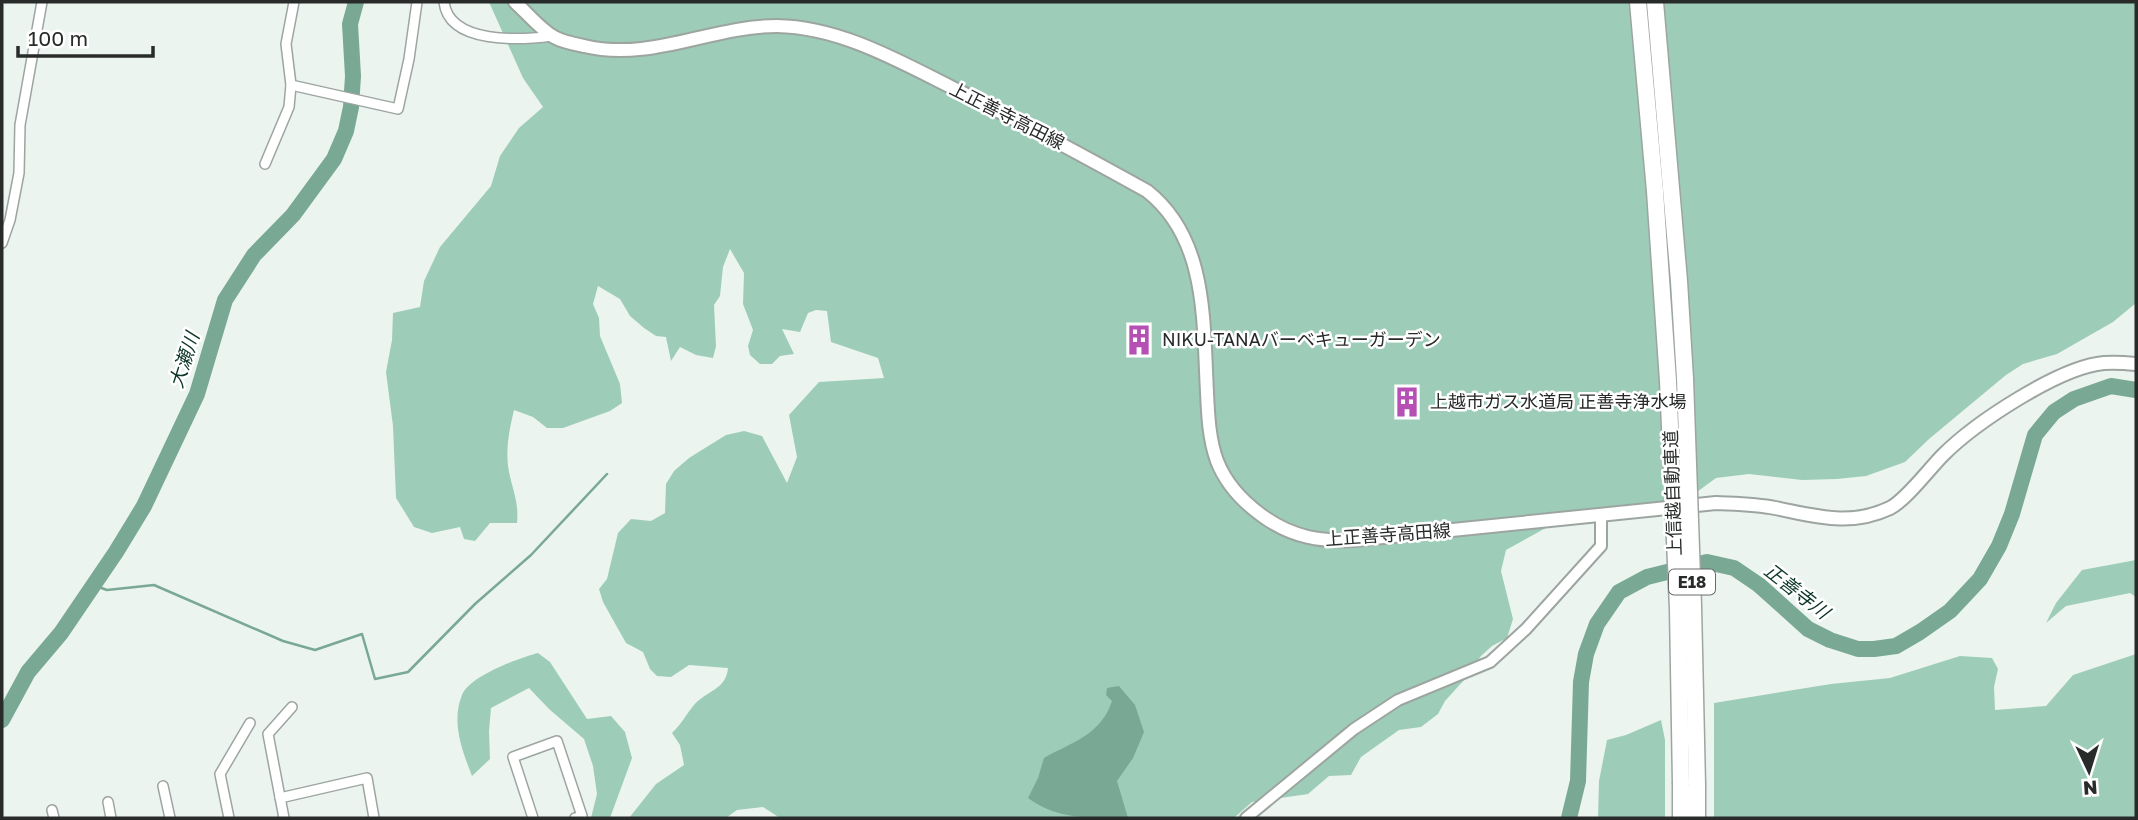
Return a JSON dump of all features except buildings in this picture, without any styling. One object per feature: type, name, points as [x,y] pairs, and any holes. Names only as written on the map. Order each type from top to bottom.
[{"type":"highway","name":"上信越自動車道","points":[[1638,2],[1676,380]]},
{"type":"highway","name":"上信越自動車道","points":[[1655,2],[1679,281],[1676,380],[1689,784],[1697,818]]},
{"type":"highway","name":"上信越自動車道","points":[[1681,818],[1689,784]]},
{"type":"main road","name":"上正善寺高田線","points":[[515,2],[552,36],[592,48],[621,52],[652,50],[740,30],[778,26],[818,32],[882,53],[1026,125],[1147,191],[1163,203],[1176,222],[1187,242],[1198,280],[1204,326],[1209,418],[1217,460],[1224,475],[1243,501],[1274,525],[1291,533],[1330,542],[1716,503],[1749,504],[1802,516],[1838,519],[1876,513],[1901,502],[1950,448],[2018,399],[2064,374],[2085,367],[2104,363],[2136,364]]},
{"type":"street","points":[[2,243],[10,220],[19,173],[20,125],[42,2]]},
{"type":"street","points":[[265,164],[289,107],[291,85],[286,44],[294,2]]},
{"type":"street","points":[[291,85],[398,109],[410,59],[418,2]]},
{"type":"street","points":[[444,2],[445,9],[454,21],[468,31],[488,37],[526,40],[552,36]]},
{"type":"street","points":[[1246,818],[1354,729],[1398,700],[1490,662],[1526,629],[1601,547],[1601,516]]},
{"type":"street","points":[[284,818],[268,734],[292,707]]},
{"type":"street","points":[[229,818],[220,774],[250,723]]},
{"type":"street","points":[[533,818],[513,758],[557,741],[582,816],[575,818]]},
{"type":"street","points":[[280,798],[366,778],[374,818]]},
{"type":"street","points":[[163,786],[170,818]]},
{"type":"street","points":[[107,802],[111,818]]},
{"type":"shaded area","points":[[489,2],[2136,2],[2136,303],[2113,322],[2057,354],[2023,364],[2006,375],[1905,462],[1866,476],[1837,479],[1802,480],[1749,474],[1716,478],[1686,500],[1553,524],[1506,550],[1501,571],[1513,619],[1507,638],[1481,656],[1445,701],[1438,714],[1421,727],[1399,730],[1361,757],[1351,775],[1329,776],[1308,794],[1252,802],[1234,818],[780,818],[763,807],[737,810],[726,818],[629,818],[656,784],[684,765],[680,745],[672,733],[699,700],[724,681],[728,668],[689,665],[671,677],[657,676],[650,669],[643,652],[626,643],[603,602],[599,589],[607,579],[618,533],[631,519],[651,521],[665,513],[666,484],[674,471],[689,458],[726,435],[744,431],[762,436],[787,483],[797,457],[789,415],[819,382],[884,378],[878,358],[831,342],[827,311],[816,310],[808,313],[800,332],[782,329],[794,354],[780,356],[772,364],[760,364],[750,355],[748,346],[753,330],[743,304],[744,273],[730,249],[723,267],[720,296],[714,305],[716,346],[713,358],[696,355],[680,347],[671,361],[666,337],[656,336],[644,328],[630,316],[620,299],[598,286],[593,304],[599,318],[600,336],[620,384],[622,403],[610,411],[563,428],[547,428],[533,417],[514,410],[507,456],[517,523],[490,523],[475,541],[464,539],[460,527],[432,533],[414,527],[396,498],[393,426],[386,372],[392,340],[393,313],[420,307],[424,281],[440,247],[491,186],[500,156],[519,128],[543,107],[523,78]]},
{"type":"shaded area","points":[[2136,560],[2136,597],[2130,593],[2066,606],[2046,623],[2056,603],[2082,570]]},
{"type":"shaded area","points":[[538,653],[550,662],[587,719],[611,716],[625,732],[632,758],[610,818],[591,818],[597,794],[593,766],[584,739],[529,688],[491,708],[490,759],[472,776],[458,726],[462,695],[466,688],[484,675],[507,663]]},
{"type":"shaded area","points":[[2136,654],[2136,818],[1714,818],[1714,703],[1831,684],[1890,678],[1960,656],[1992,658],[1998,669],[1994,687],[1995,710],[2046,706],[2073,675]]},
{"type":"shaded area","points":[[1119,686],[1135,705],[1144,732],[1133,758],[1117,781],[1128,818],[1063,814],[1028,798],[1044,758],[1093,730],[1107,713],[1112,701],[1106,695],[1107,688]]},
{"type":"shaded area","points":[[1661,720],[1665,740],[1665,818],[1598,818],[1599,781],[1607,740]]},
{"type":"waterway","name":"大瀬川","points":[[2,720],[28,672],[61,633],[144,506],[197,394],[225,300],[254,255],[293,215],[334,159],[346,131],[351,107],[353,76],[350,24],[356,2]]},
{"type":"waterway","name":"正善寺川","points":[[1569,818],[1578,781],[1581,682],[1586,654],[1597,624],[1619,592],[1647,577],[1707,562],[1734,568],[1759,585],[1808,629],[1830,640],[1858,649],[1896,646],[1950,611],[1980,579],[1999,546],[2012,514],[2035,435],[2054,412],[2074,399],[2111,386],[2136,390]]},
{"type":"waterway","points":[[93,585],[107,590],[154,585],[283,641],[315,650],[362,634],[375,679],[408,672],[475,604],[531,555],[607,474]]},
{"type":"place","name":"NIKU-TANAバーベキューガーデン","points":[[1139,340]]},
{"type":"place","name":"上越市ガス水道局 正善寺浄水場","points":[[1407,402]]}]
